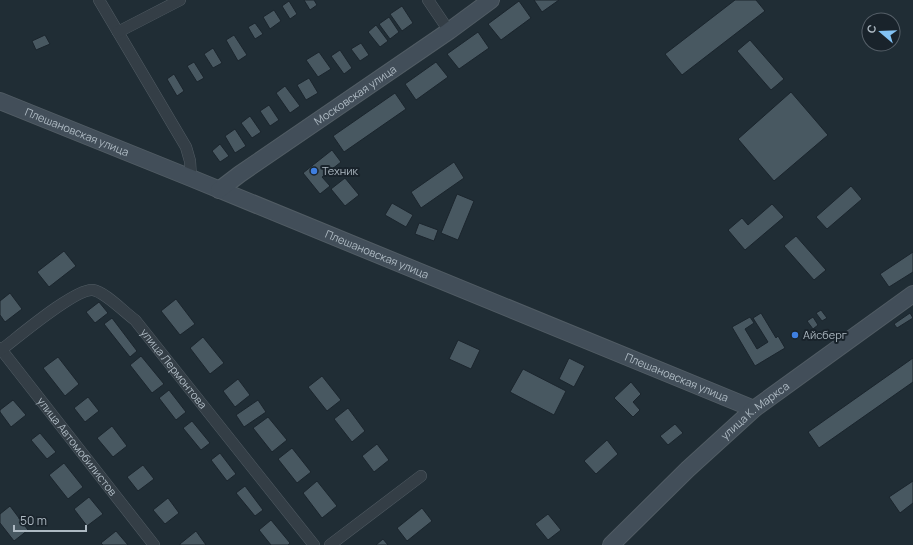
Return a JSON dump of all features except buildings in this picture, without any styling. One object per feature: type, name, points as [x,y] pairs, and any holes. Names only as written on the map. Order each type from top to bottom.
[{"type":"main road","name":"Московская улица","points":[[219,190],[240,174],[450,31],[491,0]]},
{"type":"main road","name":"Плешановская улица","points":[[0,101],[754,409]]},
{"type":"main road","name":"улица К. Маркса","points":[[611,545],[688,468],[754,409],[913,294]]},
{"type":"street","points":[[99,0],[186,147],[190,161],[191,178]]},
{"type":"street","points":[[118,32],[180,0]]},
{"type":"street","points":[[428,0],[450,31]]},
{"type":"street","name":"улица Лермонтова","points":[[1,349],[60,304],[83,292],[92,290],[104,295],[135,320],[314,545]]},
{"type":"street","name":"улица Автомобилистов","points":[[1,349],[154,545]]},
{"type":"street","points":[[330,545],[421,476]]},
{"type":"place","name":"Техник","points":[[314,171]]},
{"type":"place","name":"Айсберг","points":[[795,335]]}]
